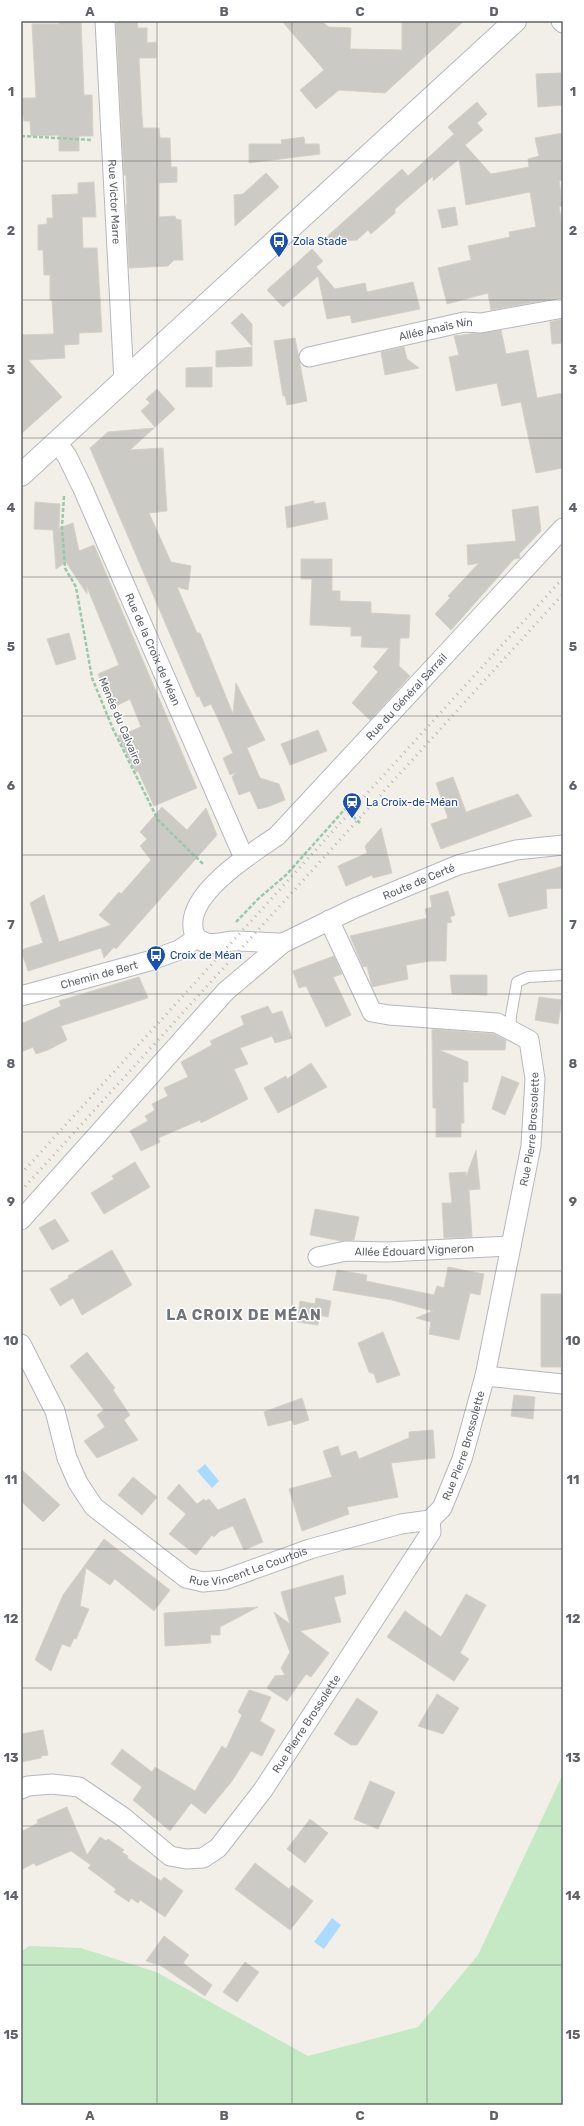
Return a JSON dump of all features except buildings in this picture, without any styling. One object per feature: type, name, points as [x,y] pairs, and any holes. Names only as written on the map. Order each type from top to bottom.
[{"type":"main road","points":[[23,471],[57,443],[124,382],[515,21]]},
{"type":"street","name":"Rue Victor Marre","points":[[105,21],[124,382]]},
{"type":"street","name":"Allée Anaïs Nin","points":[[309,358],[464,322],[481,324],[563,308]]},
{"type":"street","name":"Rue de la Croix de Méan","points":[[57,443],[67,456],[86,496],[244,858]]},
{"type":"street","name":"Rue du Général Sarrail","points":[[197,938],[193,928],[192,918],[199,904],[220,879],[244,858],[277,836],[563,528]]},
{"type":"street","name":"Route de Certé","points":[[21,1220],[226,991],[283,943],[329,920],[458,865],[516,850],[563,844]]},
{"type":"street","name":"Rue Pierre Brossolette","points":[[21,1789],[28,1786],[52,1784],[79,1787],[123,1817],[170,1856],[186,1859],[203,1858],[218,1848],[263,1790],[431,1532],[430,1520],[442,1508],[462,1459],[485,1376],[531,1146],[535,1079],[529,1040],[497,1022],[389,1015],[372,1012],[329,920]]},
{"type":"street","points":[[197,938],[203,942],[212,944],[233,941],[283,943]]},
{"type":"street","name":"Chemin de Bert","points":[[21,996],[149,961],[179,950],[197,938]]},
{"type":"street","name":"Allée Édouard Vigneron","points":[[318,1257],[346,1251],[386,1252],[511,1246]]},
{"type":"street","name":"Rue Vincent Le Courtois","points":[[21,1344],[55,1411],[67,1458],[78,1482],[94,1507],[186,1578],[203,1582],[224,1580],[310,1549],[401,1524],[430,1520]]},
{"type":"street","points":[[485,1376],[563,1384]]},
{"type":"lane","points":[[510,1030],[511,1015],[518,982],[528,977],[563,975]]},
{"type":"path","points":[[21,136],[111,142]]},
{"type":"path","name":"Menée du Calvaire","points":[[64,493],[62,527],[65,568],[76,586],[92,678],[116,735],[158,820],[203,864]]},
{"type":"path","points":[[230,925],[235,923],[258,899],[287,874],[345,809],[360,823]]},
{"type":"green space","points":[[563,1774],[563,2105],[21,2105],[21,1952],[29,1946],[81,1948],[156,1972],[308,2056],[418,2027],[478,1955]]},
{"type":"water","points":[[205,1464],[219,1481],[212,1488],[197,1471]]},
{"type":"water","points":[[332,1918],[341,1925],[324,1949],[314,1942]]},
{"type":"railway","points":[[21,1174],[563,578]]},
{"type":"railway","points":[[21,1191],[563,594]]},
{"type":"place","name":"Zola Stade","points":[[279,258]]},
{"type":"place","name":"La Croix-de-Méan","points":[[352,819]]},
{"type":"place","name":"Croix de Méan","points":[[156,972]]},
{"type":"district","name":"LA CROIX DE MÉAN","points":[[244,1315]]}]
